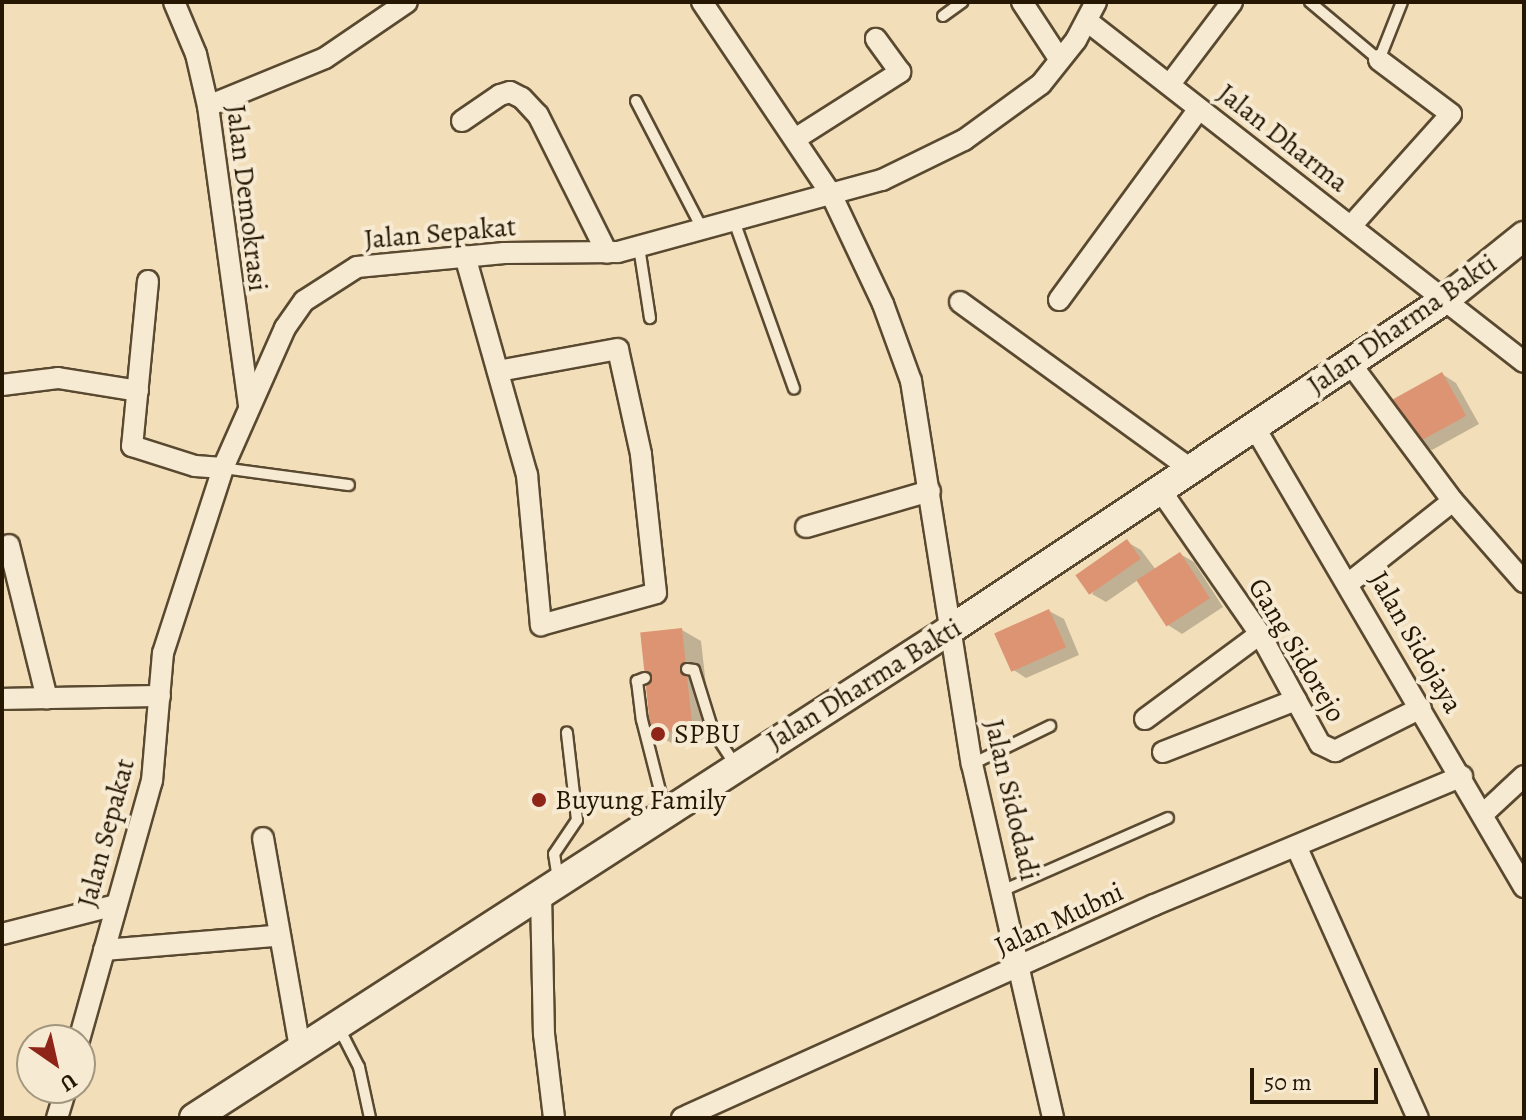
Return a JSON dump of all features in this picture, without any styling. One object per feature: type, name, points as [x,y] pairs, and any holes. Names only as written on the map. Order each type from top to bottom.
[{"type":"main road","name":"Jalan Dharma Bakti","points":[[194,1118],[1161,491],[1447,298],[1524,236]]},
{"type":"street","name":"Jalan Demokrasi","points":[[174,2],[196,54],[208,106],[250,406]]},
{"type":"street","name":"Jalan Sidodadi","points":[[702,2],[831,194],[900,346],[911,381],[930,491],[972,764],[1004,890],[1053,1118]]},
{"type":"street","points":[[1022,2],[1060,60]]},
{"type":"street","name":"Jalan Sepakat","points":[[83,1024],[152,781],[163,653],[223,468],[285,328],[304,301],[328,281],[369,265],[465,256],[607,253],[831,194],[928,161],[1041,84],[1087,21],[1096,2]]},
{"type":"street","points":[[1170,84],[1232,2]]},
{"type":"street","points":[[208,106],[325,58],[394,6]]},
{"type":"street","name":"Jalan Dharma","points":[[1087,21],[1447,298],[1524,362]]},
{"type":"street","points":[[795,139],[900,72],[876,39]]},
{"type":"street","points":[[1351,226],[1451,114],[1379,60]]},
{"type":"street","points":[[462,121],[500,95],[510,92],[522,98],[538,115],[607,253]]},
{"type":"street","points":[[1059,300],[1199,109]]},
{"type":"street","points":[[465,256],[527,475],[541,625],[656,593],[641,454],[618,349],[498,371]]},
{"type":"street","points":[[148,281],[132,446],[195,466],[223,468]]},
{"type":"street","points":[[960,302],[1192,470]]},
{"type":"street","points":[[1350,363],[1453,501],[1524,582]]},
{"type":"street","points":[[2,385],[58,378],[138,391]]},
{"type":"street","name":"Jalan Sidojaya","points":[[1255,428],[1349,583],[1524,887]]},
{"type":"street","points":[[806,527],[930,491]]},
{"type":"street","name":"Gang Sidorejo","points":[[1161,491],[1260,634],[1320,744],[1335,751],[1421,708]]},
{"type":"street","points":[[1349,583],[1453,501]]},
{"type":"street","points":[[9,545],[47,698]]},
{"type":"street","points":[[1145,719],[1260,634]]},
{"type":"street","points":[[2,699],[160,696]]},
{"type":"street","points":[[1163,752],[1296,700]]},
{"type":"street","name":"Jalan Mubni","points":[[682,1118],[1021,969],[1154,905],[1297,848],[1462,776]]},
{"type":"street","points":[[1483,814],[1524,776]]},
{"type":"street","points":[[263,838],[276,936],[300,1048]]},
{"type":"street","points":[[1297,848],[1418,1118]]},
{"type":"street","points":[[550,887],[544,1034],[554,1118]]},
{"type":"street","points":[[2,934],[116,905]]},
{"type":"street","points":[[104,950],[276,936]]},
{"type":"lane","points":[[943,16],[962,2]]},
{"type":"lane","points":[[1310,2],[1379,60],[1402,2]]},
{"type":"lane","points":[[636,101],[703,230]]},
{"type":"lane","points":[[734,221],[794,389]]},
{"type":"lane","points":[[639,247],[650,318]]},
{"type":"lane","points":[[223,468],[349,485]]},
{"type":"lane","points":[[687,669],[694,670],[713,731],[736,766]]},
{"type":"lane","points":[[645,678],[637,681],[642,720],[665,812]]},
{"type":"lane","points":[[972,764],[1050,726]]},
{"type":"lane","points":[[550,887],[554,854],[577,820],[567,733]]},
{"type":"lane","points":[[1004,890],[1168,818]]},
{"type":"lane","points":[[337,1024],[359,1067],[370,1118]]},
{"type":"building","points":[[1442,372],[1466,416],[1416,443],[1392,400]]},
{"type":"building","points":[[1127,539],[1141,559],[1089,595],[1075,575]]},
{"type":"building","points":[[1180,552],[1210,598],[1166,626],[1136,580]]},
{"type":"building","points":[[1049,609],[1066,647],[1011,672],[994,633]]},
{"type":"building","points":[[682,628],[693,729],[651,734],[640,632]]},
{"type":"place","name":"SPBU","points":[[658,734]]},
{"type":"place","name":"Buyung Family","points":[[539,800]]}]
